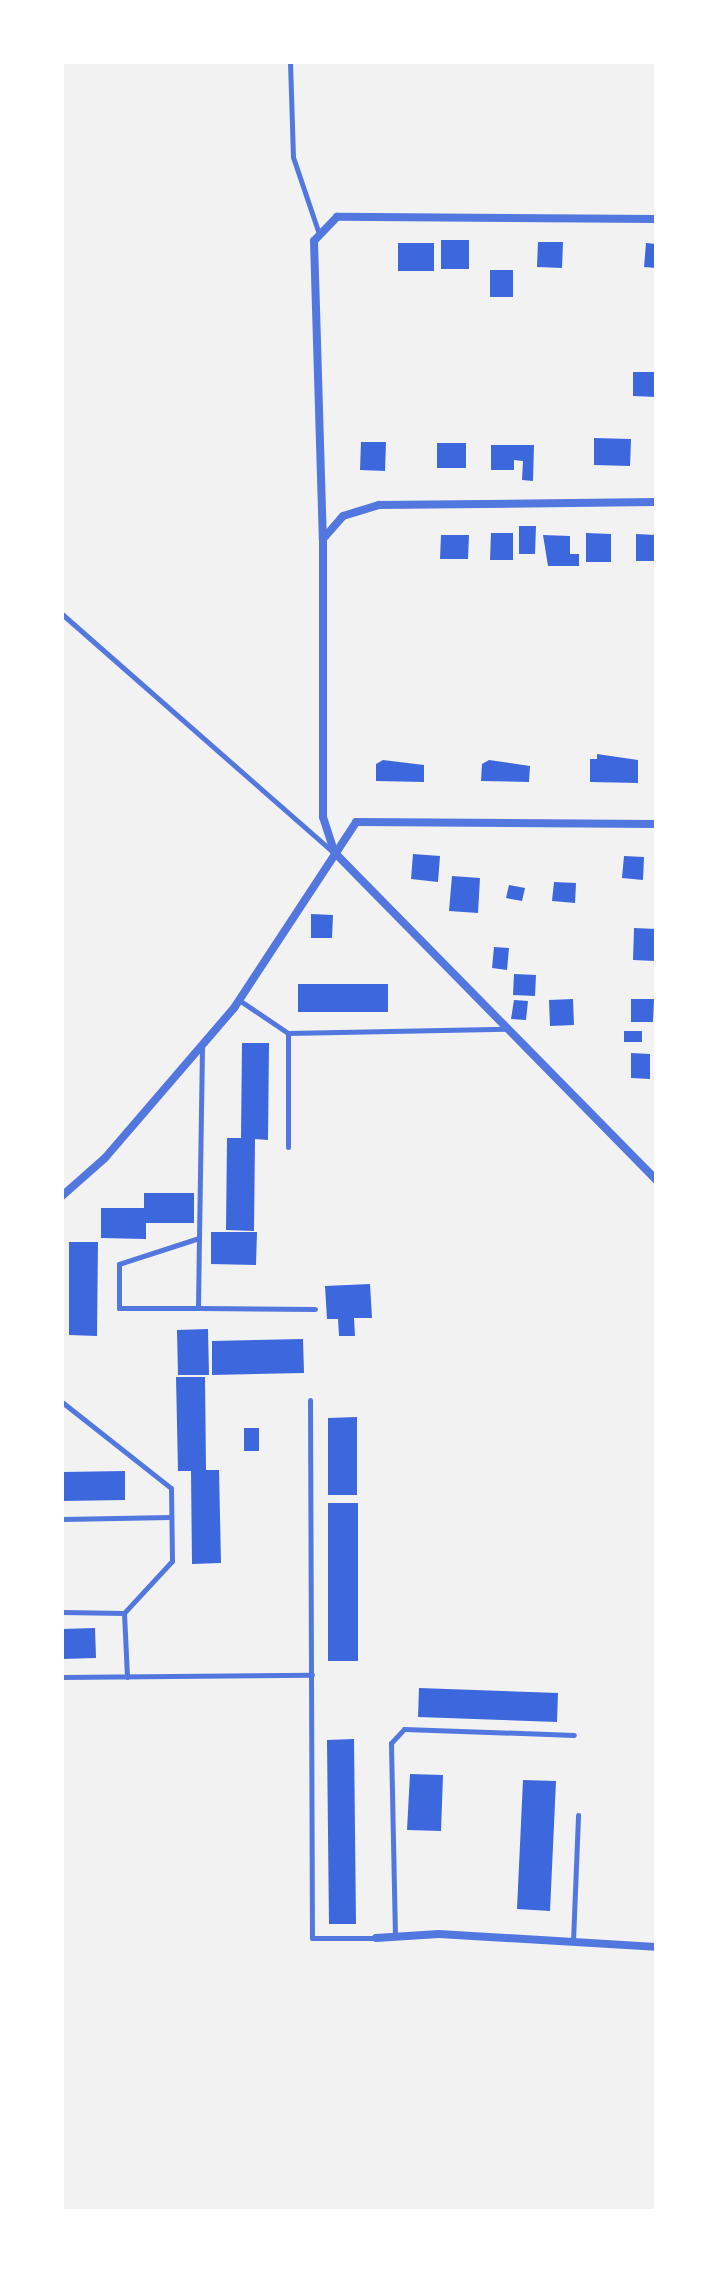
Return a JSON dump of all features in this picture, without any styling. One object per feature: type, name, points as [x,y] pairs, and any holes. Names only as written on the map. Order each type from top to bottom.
[{"type":"street","points":[[656,219],[337,217],[314,241],[323,539],[323,817],[335,853],[656,1180]]},
{"type":"street","points":[[323,539],[343,516],[379,505],[656,502]]},
{"type":"street","points":[[62,1196],[105,1158],[239,999],[356,822],[656,824]]},
{"type":"street","points":[[376,1938],[439,1934],[656,1947]]},
{"type":"lane","points":[[290,62],[293,157],[319,234]]},
{"type":"lane","points":[[62,614],[335,853]]},
{"type":"lane","points":[[239,999],[288,1033],[507,1029]]},
{"type":"lane","points":[[288,1033],[288,1147]]},
{"type":"lane","points":[[198,1308],[202,1045]]},
{"type":"lane","points":[[199,1238],[119,1264],[119,1308],[315,1309]]},
{"type":"lane","points":[[310,1400],[312,1938],[376,1938]]},
{"type":"lane","points":[[63,1403],[171,1488],[172,1561],[124,1613],[127,1677]]},
{"type":"lane","points":[[62,1519],[171,1517]]},
{"type":"lane","points":[[62,1612],[124,1613]]},
{"type":"lane","points":[[62,1677],[312,1675]]},
{"type":"lane","points":[[395,1937],[391,1743],[404,1729],[574,1735]]},
{"type":"lane","points":[[573,1941],[578,1815]]},
{"type":"building","points":[[441,240],[469,240],[469,269],[441,269]]},
{"type":"building","points":[[538,242],[563,242],[562,268],[537,267]]},
{"type":"building","points":[[398,243],[434,243],[434,271],[398,271]]},
{"type":"building","points":[[646,243],[656,244],[656,268],[644,267]]},
{"type":"building","points":[[490,270],[513,270],[513,297],[490,297]]},
{"type":"building","points":[[633,372],[656,372],[656,397],[633,396]]},
{"type":"building","points":[[594,438],[631,439],[630,466],[594,465]]},
{"type":"building","points":[[361,442],[386,442],[385,471],[360,470]]},
{"type":"building","points":[[437,443],[466,443],[466,468],[437,468]]},
{"type":"building","points":[[491,445],[534,445],[533,481],[522,480],[523,461],[514,460],[514,470],[491,470]]},
{"type":"building","points":[[519,526],[536,526],[535,554],[519,554]]},
{"type":"building","points":[[491,533],[513,533],[513,560],[490,560]]},
{"type":"building","points":[[586,533],[611,534],[611,562],[586,562]]},
{"type":"building","points":[[636,534],[656,535],[656,561],[636,561]]},
{"type":"building","points":[[441,535],[469,535],[468,559],[440,559]]},
{"type":"building","points":[[543,535],[570,536],[570,554],[579,554],[579,566],[548,566]]},
{"type":"building","points":[[597,754],[638,760],[638,783],[590,782],[590,759],[597,759]]},
{"type":"building","points":[[383,760],[424,765],[424,782],[376,781],[376,764]]},
{"type":"building","points":[[489,760],[530,766],[529,782],[481,781],[482,764]]},
{"type":"building","points":[[413,854],[440,856],[438,882],[411,879]]},
{"type":"building","points":[[624,856],[644,857],[643,880],[622,878]]},
{"type":"building","points":[[452,876],[480,878],[478,913],[449,911]]},
{"type":"building","points":[[554,882],[576,883],[575,903],[552,901]]},
{"type":"building","points":[[509,885],[525,888],[522,901],[506,898]]},
{"type":"building","points":[[311,914],[333,915],[332,938],[311,938]]},
{"type":"building","points":[[634,928],[656,929],[655,961],[633,960]]},
{"type":"building","points":[[494,947],[509,948],[507,970],[492,968]]},
{"type":"building","points":[[514,974],[536,975],[535,996],[513,995]]},
{"type":"building","points":[[298,984],[388,984],[388,1012],[298,1012]]},
{"type":"building","points":[[573,999],[574,1025],[550,1026],[549,1000]]},
{"type":"building","points":[[631,999],[654,999],[653,1022],[631,1022]]},
{"type":"building","points":[[514,1000],[528,1001],[526,1020],[511,1019]]},
{"type":"building","points":[[624,1031],[642,1031],[642,1042],[624,1042]]},
{"type":"building","points":[[242,1043],[269,1043],[268,1140],[255,1139],[254,1231],[226,1230],[227,1138],[241,1138]]},
{"type":"building","points":[[631,1053],[650,1054],[650,1079],[631,1078]]},
{"type":"building","points":[[144,1193],[194,1193],[194,1223],[146,1223],[146,1239],[101,1238],[101,1208],[144,1208]]},
{"type":"building","points":[[211,1232],[257,1232],[256,1265],[211,1264]]},
{"type":"building","points":[[69,1242],[98,1242],[97,1336],[69,1335]]},
{"type":"building","points":[[370,1284],[372,1318],[354,1318],[355,1336],[339,1336],[338,1319],[327,1319],[325,1286]]},
{"type":"building","points":[[208,1329],[209,1375],[178,1375],[177,1330]]},
{"type":"building","points":[[303,1339],[304,1373],[212,1375],[212,1341]]},
{"type":"building","points":[[176,1377],[205,1377],[206,1470],[219,1470],[221,1563],[192,1564],[191,1471],[178,1471]]},
{"type":"building","points":[[357,1417],[357,1495],[328,1495],[328,1418]]},
{"type":"building","points":[[244,1428],[259,1428],[259,1451],[244,1451]]},
{"type":"building","points":[[125,1471],[125,1500],[62,1501],[62,1472]]},
{"type":"building","points":[[328,1503],[358,1503],[358,1661],[328,1661]]},
{"type":"building","points":[[95,1628],[96,1658],[62,1659],[62,1629]]},
{"type":"building","points":[[419,1688],[558,1693],[557,1722],[418,1717]]},
{"type":"building","points":[[354,1739],[356,1924],[329,1924],[327,1740]]},
{"type":"building","points":[[410,1774],[443,1775],[441,1831],[407,1830]]},
{"type":"building","points":[[523,1780],[556,1781],[550,1911],[517,1909]]}]
